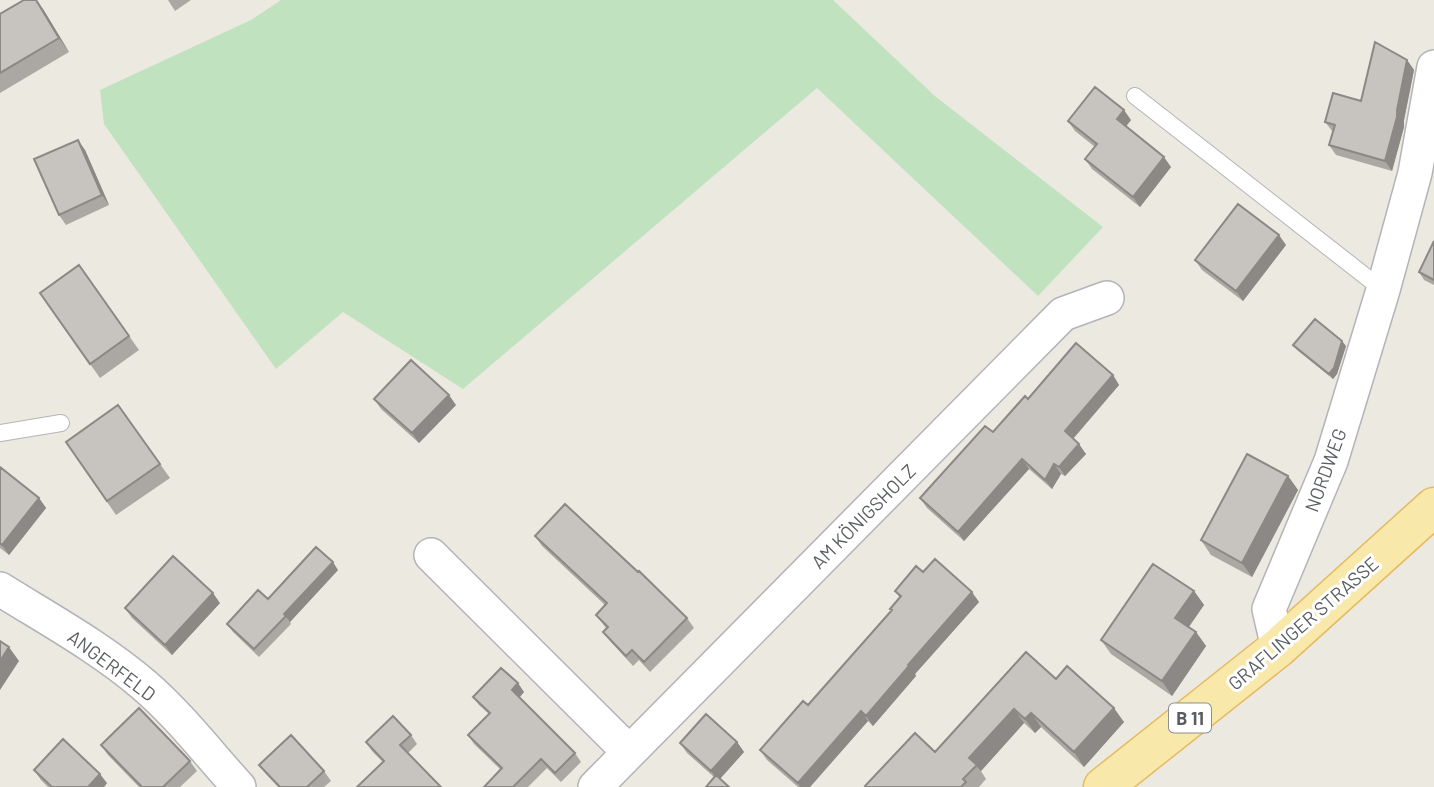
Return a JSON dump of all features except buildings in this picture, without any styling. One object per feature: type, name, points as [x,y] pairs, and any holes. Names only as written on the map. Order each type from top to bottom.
[{"type":"main road","name":"GRAFLINGER STRASSE","points":[[1103,787],[1278,648],[1434,507]]},
{"type":"street","name":"NORDWEG","points":[[1278,648],[1269,609],[1331,461],[1415,173],[1434,67]]},
{"type":"street","name":"AM KÖNIGSHOLZ","points":[[595,787],[1063,314],[1107,298]]},
{"type":"street","points":[[431,555],[629,752]]},
{"type":"street","name":"ANGERFELD","points":[[0,589],[97,650],[143,684],[239,787]]},
{"type":"lane","points":[[1135,96],[1383,290]]},
{"type":"lane","points":[[0,433],[61,423]]},
{"type":"green space","points":[[281,0],[833,0],[936,97],[1103,227],[1038,296],[817,88],[463,389],[343,312],[276,369],[104,124],[100,90],[251,20]]}]
